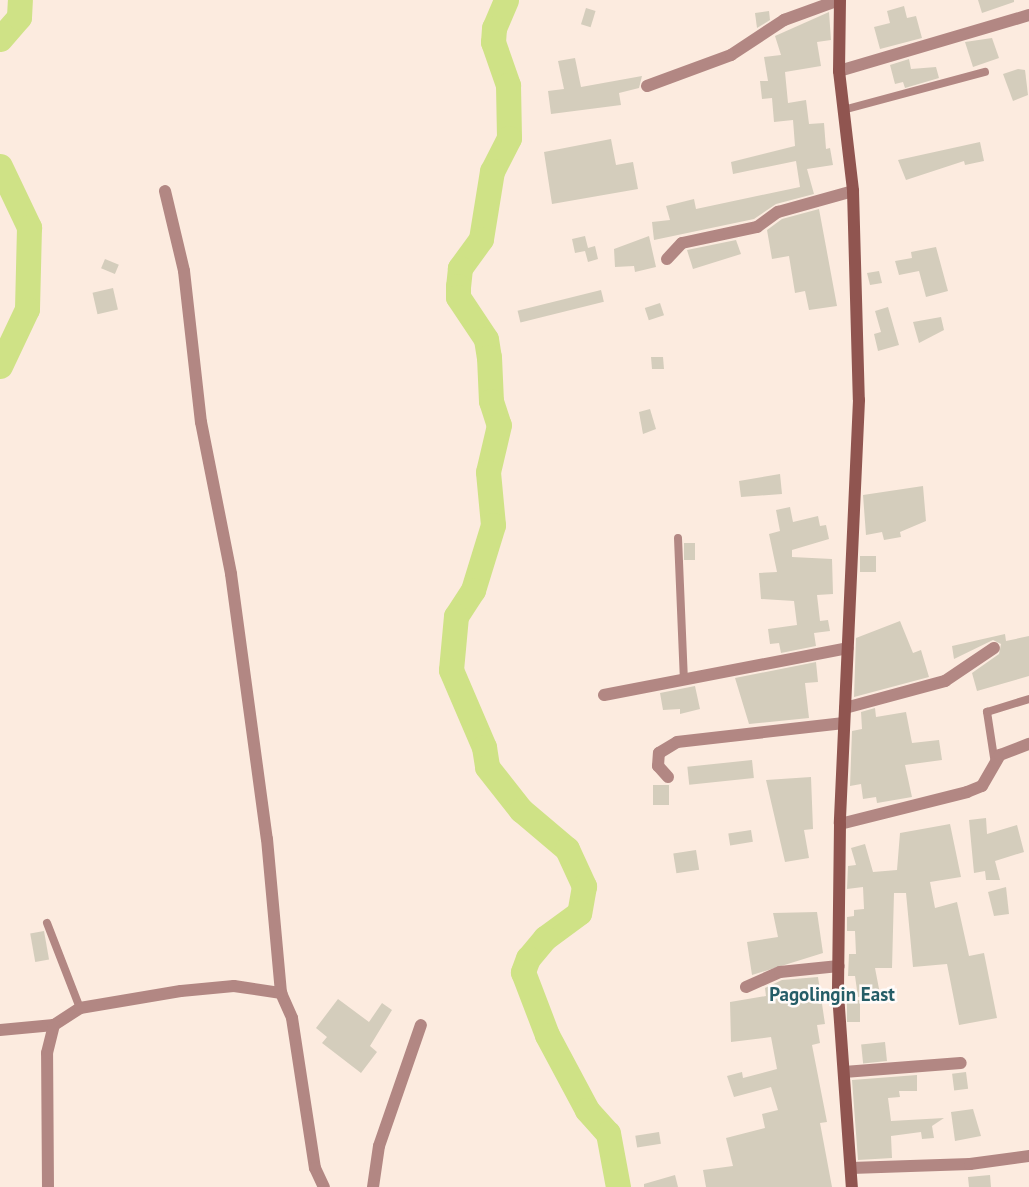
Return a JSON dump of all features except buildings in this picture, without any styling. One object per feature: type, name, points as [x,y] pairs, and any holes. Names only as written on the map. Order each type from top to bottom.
[{"type":"street","points":[[647,86],[731,55],[784,20],[839,0],[839,72],[853,191],[858,400],[840,824],[839,966],[852,1187]]},
{"type":"street","points":[[839,72],[1029,15]]},
{"type":"street","points":[[165,191],[184,271],[202,422],[231,574],[267,839],[281,993],[292,1018],[315,1168],[324,1187]]},
{"type":"street","points":[[667,259],[682,243],[757,227],[778,212],[853,191]]},
{"type":"street","points":[[604,695],[847,648]]},
{"type":"street","points":[[845,708],[945,681],[994,648]]},
{"type":"street","points":[[668,777],[658,766],[659,753],[677,742],[844,723]]},
{"type":"street","points":[[840,824],[968,792],[982,786],[995,766],[1011,749],[1029,744]]},
{"type":"street","points":[[746,987],[780,972],[839,966]]},
{"type":"street","points":[[0,1030],[54,1025],[80,1008],[234,986],[281,993]]},
{"type":"street","points":[[48,1187],[46,1053],[54,1025]]},
{"type":"street","points":[[372,1187],[379,1146],[421,1025]]},
{"type":"street","points":[[844,1072],[961,1063]]},
{"type":"street","points":[[851,1168],[970,1164],[1029,1156]]},
{"type":"lane","points":[[843,110],[985,72]]},
{"type":"lane","points":[[678,538],[684,680]]},
{"type":"lane","points":[[995,766],[987,712],[1029,700]]},
{"type":"lane","points":[[47,923],[80,1008]]},
{"type":"waterway","points":[[0,39],[19,17],[20,0]]},
{"type":"waterway","points":[[506,0],[494,28],[493,42],[508,85],[509,138],[492,171],[481,239],[460,268],[458,286],[458,297],[486,339],[489,357],[491,401],[499,425],[488,472],[493,525],[473,590],[456,616],[451,670],[484,747],[487,767],[521,810],[567,849],[584,886],[579,913],[545,938],[528,958],[523,972],[547,1035],[587,1110],[608,1133],[618,1187]]},
{"type":"waterway","points":[[0,166],[29,227],[27,309],[0,366]]},
{"type":"district","name":"Pagolingin East","points":[[832,995]]}]
